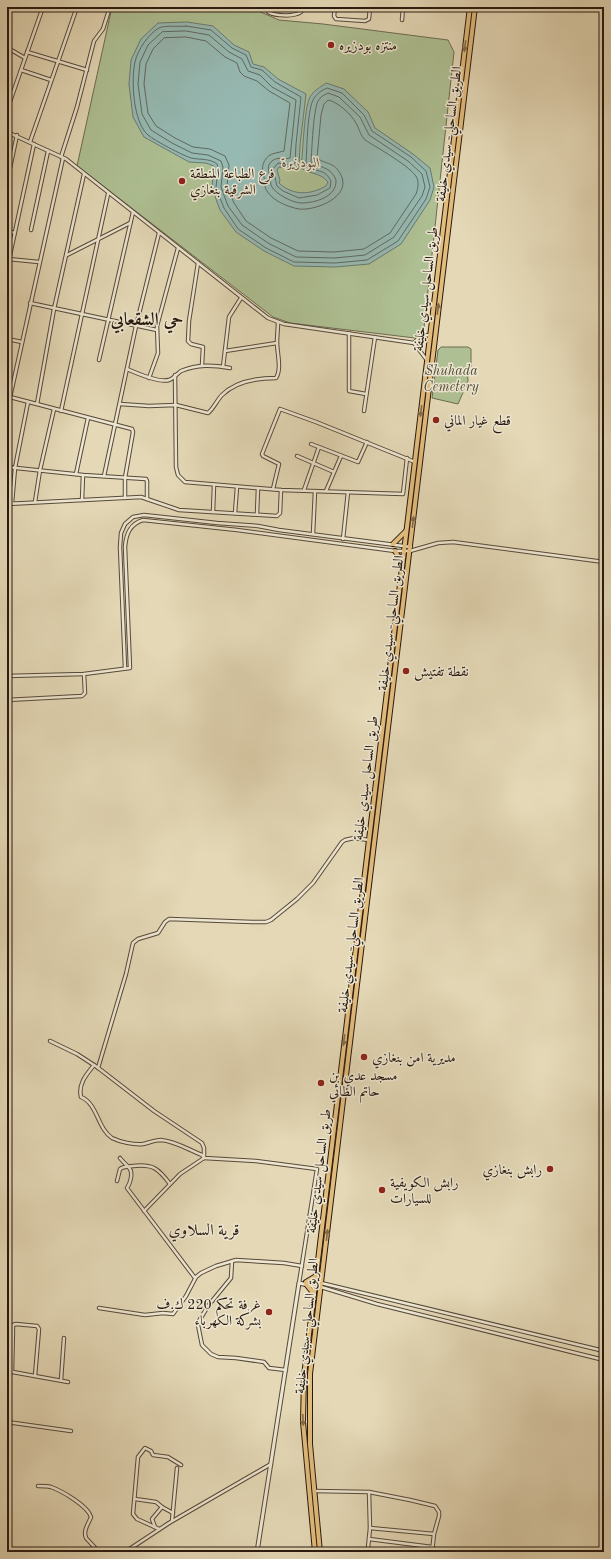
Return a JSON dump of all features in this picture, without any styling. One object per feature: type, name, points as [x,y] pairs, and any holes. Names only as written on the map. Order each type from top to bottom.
[{"type":"highway","name":"طريق الساحل سيدي خليفة","points":[[315,1552],[307,1476],[303,1403],[304,1376],[470,7]]},
{"type":"highway","name":"الطريق الساحلي- سيدي خليفة","points":[[320,1552],[313,1491],[310,1444],[310,1374],[475,7]]},
{"type":"highway","points":[[393,544],[402,537],[406,531]]},
{"type":"highway","points":[[395,551],[402,562]]},
{"type":"highway","points":[[314,1294],[303,1283],[316,1276]]},
{"type":"street","points":[[7,14],[10,7]]},
{"type":"street","points":[[7,110],[43,7]]},
{"type":"street","points":[[30,142],[77,7]]},
{"type":"street","points":[[7,411],[62,157],[94,41],[103,29],[110,7]]},
{"type":"street","points":[[269,7],[268,12],[271,14],[294,16],[300,12],[302,7]]},
{"type":"street","points":[[335,7],[334,17],[336,20],[365,21],[369,19],[370,7]]},
{"type":"street","points":[[402,20],[403,7]]},
{"type":"street","points":[[7,50],[17,53],[25,58]]},
{"type":"street","points":[[27,52],[87,70]]},
{"type":"street","points":[[21,70],[52,80]]},
{"type":"street","points":[[7,132],[17,135],[62,157],[268,318],[278,322],[414,343],[427,361]]},
{"type":"street","points":[[7,182],[17,135]]},
{"type":"street","points":[[34,144],[8,259],[39,262]]},
{"type":"street","points":[[31,230],[48,151]]},
{"type":"street","points":[[37,404],[54,309],[84,174]]},
{"type":"street","points":[[61,411],[108,194]]},
{"type":"street","points":[[99,360],[133,212]]},
{"type":"street","points":[[66,255],[130,223]]},
{"type":"street","points":[[7,232],[15,233]]},
{"type":"street","points":[[104,476],[136,326],[159,233]]},
{"type":"street","points":[[149,378],[158,353],[157,330],[178,248]]},
{"type":"street","points":[[198,263],[189,321],[188,341],[191,344],[203,347],[202,365]]},
{"type":"street","points":[[224,367],[229,317],[241,298]]},
{"type":"street","points":[[30,303],[157,330]]},
{"type":"street","points":[[120,404],[149,406],[176,405],[208,413],[224,394],[237,385],[254,379],[276,378],[278,376],[279,361],[277,344],[278,322]]},
{"type":"street","points":[[349,333],[349,390],[350,392],[366,394]]},
{"type":"street","points":[[414,343],[420,336],[430,335]]},
{"type":"street","points":[[364,411],[375,337]]},
{"type":"street","points":[[7,339],[22,342]]},
{"type":"street","points":[[226,351],[277,344]]},
{"type":"street","points":[[127,369],[149,378],[169,380],[175,375],[202,365],[230,368]]},
{"type":"street","points":[[175,375],[178,475],[185,482],[281,490],[410,495]]},
{"type":"street","points":[[10,397],[132,429],[133,432],[125,478],[125,498]]},
{"type":"street","points":[[12,503],[15,468],[28,402]]},
{"type":"street","points":[[35,502],[40,470],[54,409]]},
{"type":"street","points":[[273,489],[279,464],[263,456],[262,454],[280,409],[415,462]]},
{"type":"street","points":[[76,474],[88,418]]},
{"type":"street","points":[[312,444],[356,462],[360,462],[367,442]]},
{"type":"street","points":[[304,490],[319,447]]},
{"type":"street","points":[[297,456],[334,472]]},
{"type":"street","points":[[326,491],[341,456]]},
{"type":"street","points":[[403,494],[407,458]]},
{"type":"street","points":[[7,467],[147,480],[147,499]]},
{"type":"street","points":[[82,500],[83,475]]},
{"type":"street","points":[[213,512],[214,485]]},
{"type":"street","points":[[235,513],[237,486]]},
{"type":"street","points":[[257,514],[258,488]]},
{"type":"street","points":[[7,504],[141,497],[179,510],[277,516],[279,515],[281,490]]},
{"type":"street","points":[[313,534],[315,491]]},
{"type":"street","points":[[343,539],[348,492]]},
{"type":"street","points":[[126,668],[120,547],[121,533],[125,524],[130,519],[148,515],[258,526],[343,539],[393,544],[404,549]]},
{"type":"street","points":[[84,674],[84,693],[82,696],[8,700],[8,676],[84,674],[130,668],[125,547],[127,536],[131,527],[137,522],[143,520],[270,534],[395,551],[415,549],[443,542],[453,542],[604,562]]},
{"type":"street","points":[[237,525],[237,530]]},
{"type":"street","points":[[270,534],[272,529]]},
{"type":"street","points":[[120,547],[125,547]]},
{"type":"street","points":[[98,1068],[126,974],[132,947],[136,941],[158,933],[164,922],[169,919],[252,922],[266,922],[271,920],[314,883],[342,842],[349,839],[368,840]]},
{"type":"street","points":[[50,1041],[77,1054],[94,1065],[154,1111],[200,1140],[204,1148],[204,1158]]},
{"type":"street","points":[[94,1065],[84,1079],[80,1090],[81,1097],[94,1109],[102,1128],[106,1133],[114,1139],[141,1144],[161,1140],[179,1144],[202,1155],[204,1158]]},
{"type":"street","points":[[120,1158],[130,1169],[131,1173],[129,1186],[127,1188],[195,1278]]},
{"type":"street","points":[[144,1211],[180,1174],[204,1158],[256,1161],[317,1168],[302,1266],[303,1283],[286,1370],[257,1552]]},
{"type":"street","points":[[117,1181],[120,1169],[143,1165],[156,1168],[170,1184]]},
{"type":"street","points":[[99,1308],[145,1315],[173,1314],[186,1296],[195,1278],[206,1271],[232,1261],[251,1260],[302,1266]]},
{"type":"street","points":[[232,1261],[231,1278],[208,1306],[199,1321],[198,1325],[202,1345],[211,1354],[218,1357],[264,1362],[269,1368],[286,1370]]},
{"type":"street","points":[[303,1283],[321,1285],[604,1351]]},
{"type":"street","points":[[321,1285],[376,1304],[604,1360]]},
{"type":"street","points":[[12,1372],[14,1324],[39,1327],[35,1376]]},
{"type":"street","points":[[7,1334],[13,1335]]},
{"type":"street","points":[[61,1380],[64,1338]]},
{"type":"street","points":[[7,1371],[68,1382]]},
{"type":"street","points":[[7,1422],[71,1431]]},
{"type":"street","points":[[159,1529],[137,1519],[134,1516],[138,1456],[145,1448],[151,1451],[153,1455],[168,1457],[181,1465]]},
{"type":"street","points":[[125,1552],[159,1529],[271,1464]]},
{"type":"street","points":[[172,1522],[177,1468]]},
{"type":"street","points":[[38,1486],[49,1487],[61,1492],[89,1512],[91,1517],[84,1531],[85,1535],[99,1552]]},
{"type":"street","points":[[313,1491],[368,1492],[435,1506],[439,1512],[439,1516],[434,1534],[432,1552]]},
{"type":"street","points":[[368,1492],[370,1528],[369,1550],[381,1552]]},
{"type":"street","points":[[134,1499],[156,1502],[172,1512]]},
{"type":"street","points":[[155,1527],[152,1519],[162,1507]]},
{"type":"street","points":[[370,1528],[434,1534]]},
{"type":"street","points":[[369,1539],[432,1548]]},
{"type":"green space","name":"البودزيرة","points":[[112,7],[249,7],[279,20],[448,40],[454,52],[424,328],[415,338],[290,323],[273,317],[77,166]]},
{"type":"green space","name":"Shuhada Cemetery","points":[[441,347],[468,347],[471,349],[471,367],[467,367],[468,381],[458,404],[432,398],[438,350]]},
{"type":"water","points":[[187,22],[213,26],[234,45],[249,52],[253,64],[264,67],[278,79],[306,94],[299,166],[292,169],[279,167],[277,170],[280,180],[279,183],[284,187],[302,193],[320,189],[326,186],[328,182],[319,175],[301,168],[308,103],[313,92],[326,83],[344,89],[368,112],[375,128],[413,154],[430,168],[434,187],[430,200],[401,244],[369,264],[335,267],[294,266],[264,251],[236,232],[220,210],[212,188],[214,166],[206,163],[189,162],[144,137],[133,117],[129,84],[131,60],[141,39],[158,23]]},
{"type":"place","name":"منتزه بودزيره","points":[[331,45]]},
{"type":"place","name":"فرع الطباعة المنطقة الشرقية بنغازي","points":[[182,181]]},
{"type":"place","name":"قطع غيار الماني","points":[[436,420]]},
{"type":"place","name":"نقطة تفتيش","points":[[406,671]]},
{"type":"place","name":"مديرية امن بنغازي","points":[[364,1057]]},
{"type":"place","name":"مسجد عدي بن حاتم الطائي","points":[[321,1083]]},
{"type":"place","name":"رابش بنغازي","points":[[550,1169]]},
{"type":"place","name":"رابش الكويفية للسيارات","points":[[382,1190]]},
{"type":"place","name":"غرفة تحكم 220 ك.ف بشركة الكهرباء","points":[[269,1312]]},
{"type":"district","name":"حي الشقعابي","points":[[147,319]]},
{"type":"district","name":"قرية السلاوي","points":[[204,1229]]}]
